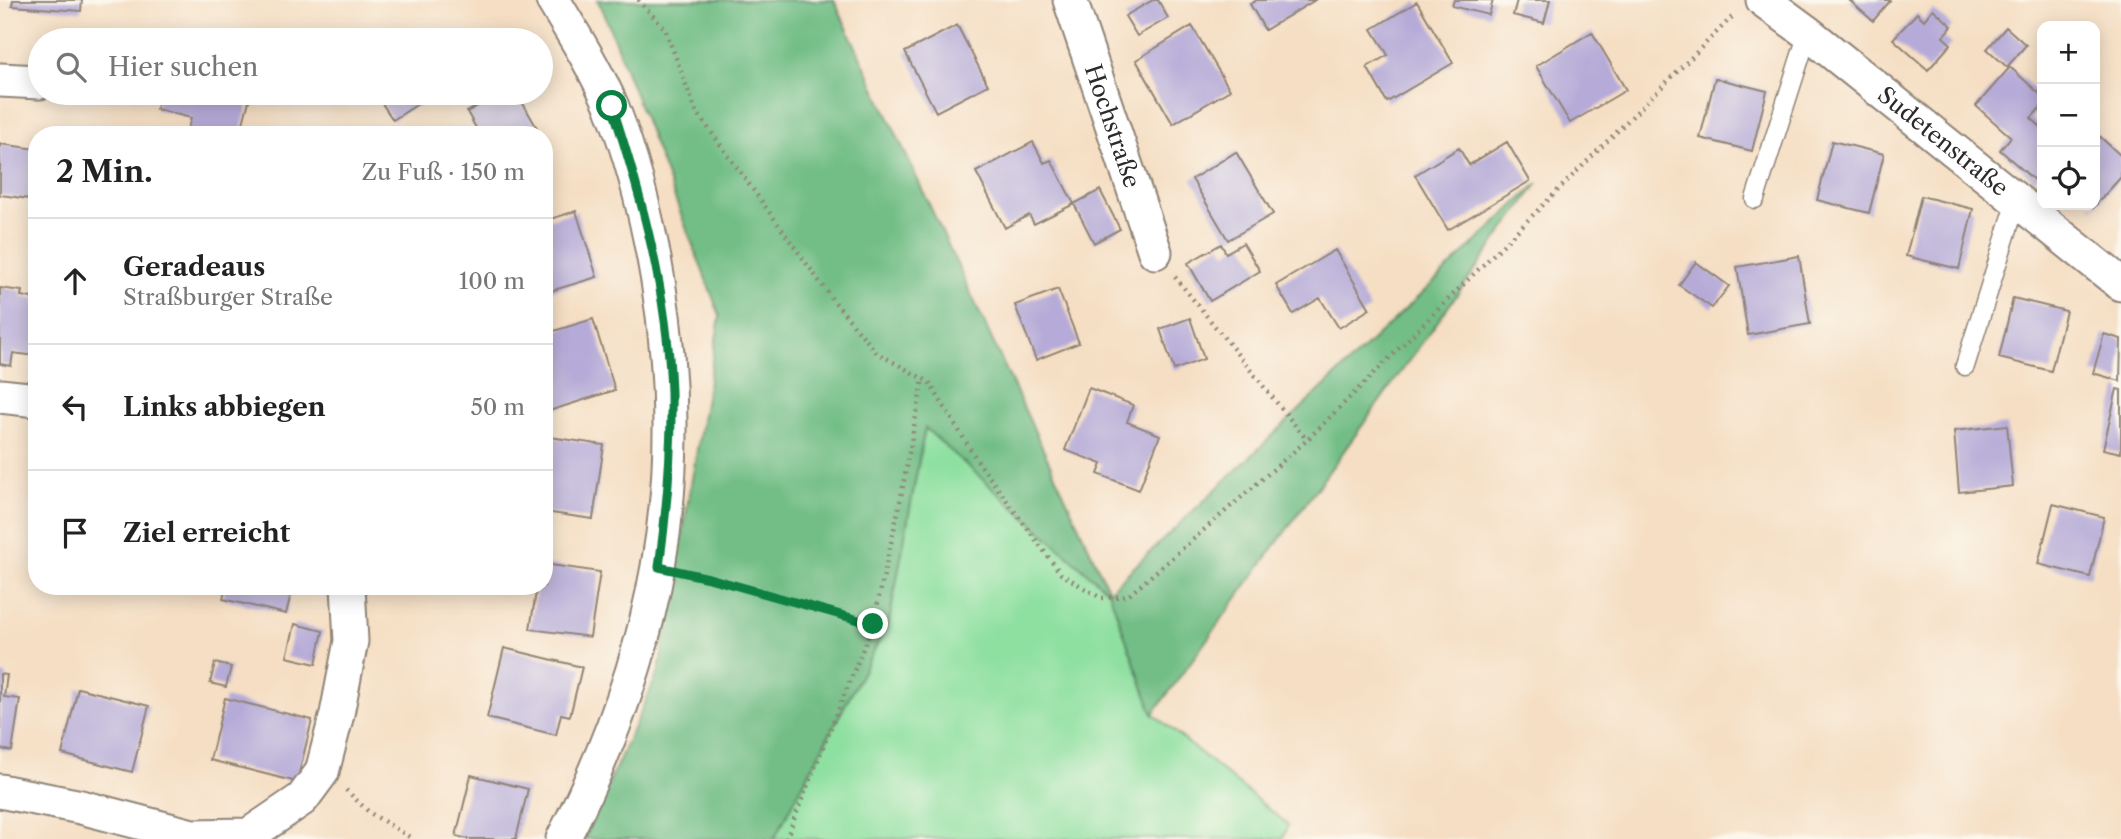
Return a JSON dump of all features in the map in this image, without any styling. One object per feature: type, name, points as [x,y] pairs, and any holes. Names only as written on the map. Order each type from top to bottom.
[{"type":"street","points":[[553,0],[612,106],[634,174],[652,246],[664,317],[671,390],[666,517],[659,567],[634,669],[614,729],[563,839]]},
{"type":"street","name":"Hochstraße","points":[[1070,0],[1155,252]]},
{"type":"street","name":"Sudetenstraße","points":[[1751,5],[1808,33],[2121,284]]},
{"type":"street","points":[[0,80],[28,81]]},
{"type":"street","points":[[0,396],[28,399]]},
{"type":"street","points":[[0,791],[81,807],[192,836],[250,837],[302,799],[322,772],[337,715],[351,642],[348,595]]},
{"type":"lane","points":[[1755,200],[1808,33]]},
{"type":"lane","points":[[1965,366],[2017,200]]},
{"type":"path","points":[[638,0],[665,29],[696,111],[832,300],[877,353],[929,382],[979,463],[1061,574],[1101,598],[1128,596],[1307,440],[1751,5]]},
{"type":"path","points":[[1155,252],[1307,440]]},
{"type":"path","points":[[786,839],[873,624],[923,379]]},
{"type":"path","points":[[659,567],[709,578],[873,624]]},
{"type":"path","points":[[322,772],[370,813],[413,839]]},
{"type":"green space","points":[[597,0],[834,0],[1109,591],[1538,183],[1153,714],[1109,592],[925,428],[889,622],[774,839],[584,839],[659,671],[720,316]]},
{"type":"green space","points":[[925,427],[1109,592],[1153,714],[1288,825],[1282,839],[774,839],[889,622]]},
{"type":"building","points":[[13,0],[82,0],[81,11],[12,6]]},
{"type":"building","points":[[1153,0],[1158,0],[1168,18],[1137,36],[1125,16]]},
{"type":"building","points":[[1257,0],[1315,0],[1265,30],[1250,4]]},
{"type":"building","points":[[1454,0],[1493,0],[1489,15],[1452,6]]},
{"type":"building","points":[[1517,0],[1550,0],[1544,23],[1513,15]]},
{"type":"building","points":[[1849,0],[1888,0],[1890,1],[1873,21]]},
{"type":"building","points":[[1417,2],[1453,63],[1387,102],[1367,67],[1388,55],[1372,29]]},
{"type":"building","points":[[1933,9],[1952,26],[1943,37],[1951,44],[1928,70],[1893,39],[1917,13],[1924,20]]},
{"type":"building","points":[[957,25],[988,85],[936,112],[905,52]]},
{"type":"building","points":[[1192,26],[1230,90],[1173,124],[1136,60]]},
{"type":"building","points":[[2006,27],[2026,45],[2007,67],[1987,49]]},
{"type":"building","points":[[1592,32],[1626,90],[1570,123],[1536,66]]},
{"type":"building","points":[[2010,67],[2037,91],[2037,111],[2031,118],[2037,123],[2037,177],[2034,180],[2000,150],[2011,137],[1976,106]]},
{"type":"building","points":[[1715,78],[1767,91],[1752,151],[1700,138]]},
{"type":"building","points":[[157,105],[248,105],[242,126],[189,126],[191,118],[156,109]]},
{"type":"building","points":[[383,105],[416,105],[393,120]]},
{"type":"building","points":[[480,105],[524,105],[536,126],[475,126],[467,112]]},
{"type":"building","points":[[2100,137],[2121,156],[2121,177],[2100,200]]},
{"type":"building","points":[[1832,141],[1884,154],[1869,213],[1817,200]]},
{"type":"building","points":[[1033,142],[1044,163],[1051,160],[1074,204],[1034,224],[1029,215],[1005,228],[976,172]]},
{"type":"building","points":[[1507,142],[1530,181],[1448,230],[1415,175],[1459,148],[1469,165]]},
{"type":"building","points":[[0,144],[28,148],[28,199],[0,195]]},
{"type":"building","points":[[1236,152],[1273,214],[1228,240],[1192,179]]},
{"type":"building","points":[[1100,190],[1120,229],[1094,243],[1074,204]]},
{"type":"building","points":[[1921,196],[1973,209],[1959,269],[1906,256]]},
{"type":"building","points":[[576,211],[597,277],[553,290],[553,218]]},
{"type":"building","points":[[1243,243],[1260,271],[1210,301],[1188,263],[1221,244],[1226,253]]},
{"type":"building","points":[[1335,250],[1370,309],[1339,328],[1320,298],[1293,314],[1276,285]]},
{"type":"building","points":[[1799,256],[1810,324],[1748,335],[1737,267]]},
{"type":"building","points":[[1696,262],[1729,286],[1712,308],[1679,285]]},
{"type":"building","points":[[0,288],[22,291],[21,296],[28,297],[28,355],[13,353],[11,366],[0,364]]},
{"type":"building","points":[[1058,289],[1079,343],[1036,360],[1015,305]]},
{"type":"building","points":[[2013,298],[2066,311],[2051,371],[1999,358]]},
{"type":"building","points":[[1190,318],[1204,359],[1174,370],[1160,329]]},
{"type":"building","points":[[593,319],[615,390],[553,410],[553,331]]},
{"type":"building","points":[[2104,334],[2121,339],[2120,381],[2093,373]]},
{"type":"building","points":[[1089,388],[1133,405],[1127,422],[1160,435],[1139,490],[1098,474],[1102,464],[1065,450]]},
{"type":"building","points":[[2117,389],[2121,390],[2121,453],[2103,449]]},
{"type":"building","points":[[2007,425],[2013,486],[1959,492],[1954,431]]},
{"type":"building","points":[[553,437],[604,445],[593,519],[553,513]]},
{"type":"building","points":[[2053,504],[2104,517],[2090,577],[2038,564]]},
{"type":"building","points":[[553,565],[600,572],[590,637],[530,629],[536,595],[553,595]]},
{"type":"building","points":[[224,595],[291,595],[286,614],[223,599]]},
{"type":"building","points":[[295,624],[323,631],[316,664],[287,657]]},
{"type":"building","points":[[504,648],[582,667],[570,716],[561,714],[556,735],[487,718]]},
{"type":"building","points":[[215,663],[231,667],[226,687],[210,683]]},
{"type":"building","points":[[0,674],[7,675],[4,697],[20,699],[12,751],[0,749]]},
{"type":"building","points":[[78,688],[149,706],[132,772],[62,754]]},
{"type":"building","points":[[225,698],[312,720],[297,782],[210,760]]},
{"type":"building","points":[[471,775],[528,789],[516,839],[468,839],[456,836]]},
{"type":"route","points":[[612,106],[634,174],[652,246],[664,317],[671,390],[670,453],[666,517],[659,567],[709,578],[873,624]]}]
